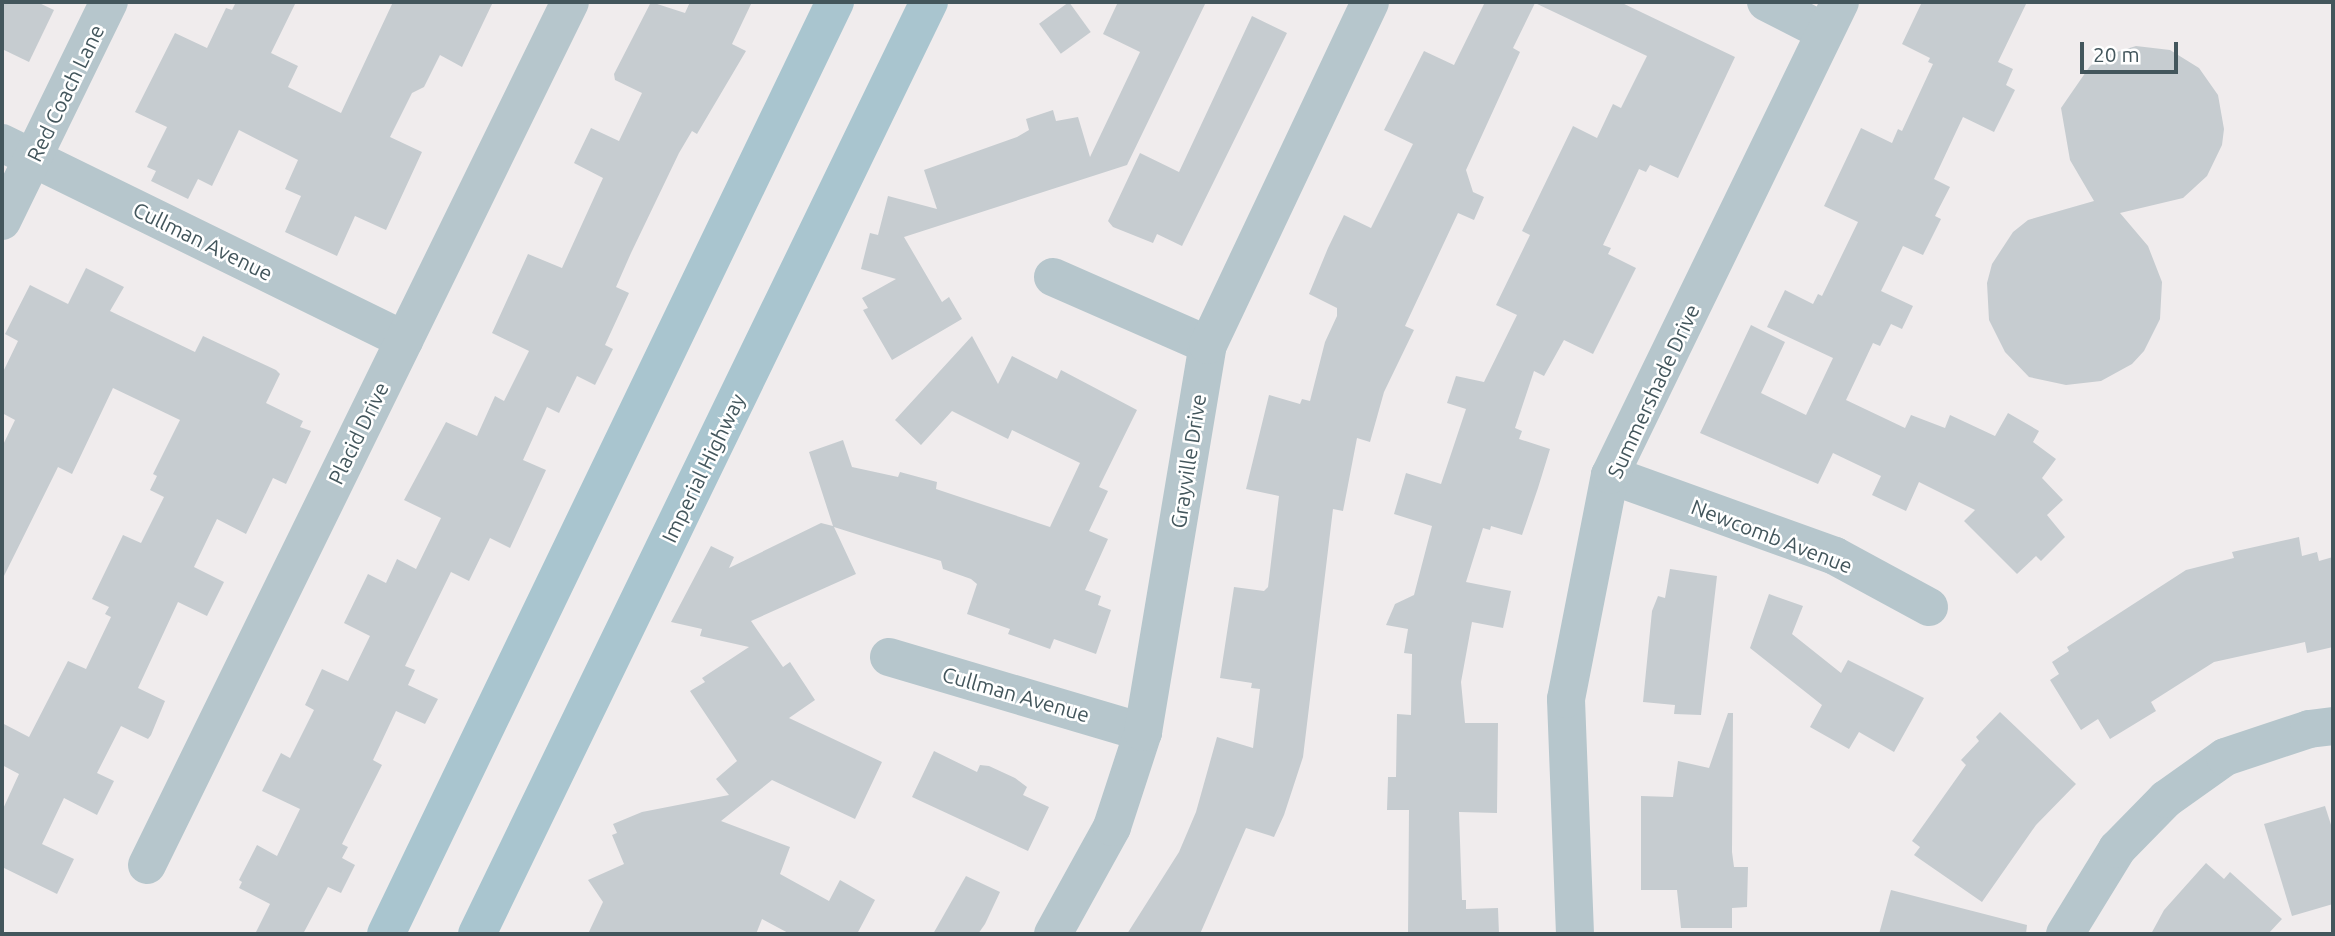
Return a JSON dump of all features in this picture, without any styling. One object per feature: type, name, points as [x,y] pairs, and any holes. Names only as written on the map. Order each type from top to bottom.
[{"type":"main road","points":[[386,934],[835,2]]},
{"type":"main road","name":"Imperial Highway","points":[[477,934],[929,2]]},
{"type":"street","name":"Red Coach Lane","points":[[2,221],[17,150],[109,2]]},
{"type":"street","name":"Placid Drive","points":[[147,865],[570,2]]},
{"type":"street","name":"Grayville Drive","points":[[1053,934],[1112,827],[1143,732],[1208,345],[1370,2]]},
{"type":"street","points":[[1766,2],[1832,17]]},
{"type":"street","name":"Summershade Drive","points":[[1575,934],[1566,699],[1610,475],[1832,17]]},
{"type":"street","name":"Cullman Avenue","points":[[17,150],[404,340]]},
{"type":"street","points":[[1053,277],[1208,345]]},
{"type":"street","name":"Newcomb Avenue","points":[[1610,475],[1835,556],[1929,607]]},
{"type":"street","name":"Cullman Avenue","points":[[889,657],[1143,732]]},
{"type":"street","points":[[2065,934],[2117,849],[2166,799],[2225,757],[2309,729],[2333,726]]},
{"type":"building","points":[[2,2],[37,2],[54,10],[29,62],[2,49]]},
{"type":"building","points":[[236,2],[296,2],[271,53],[298,66],[288,87],[341,113],[393,2],[493,2],[462,67],[440,55],[424,87],[412,93],[390,137],[422,152],[386,230],[355,216],[337,256],[285,232],[301,196],[285,189],[298,160],[239,130],[212,186],[198,179],[188,199],[151,181],[156,171],[147,167],[167,127],[135,112],[175,33],[207,48],[226,8],[232,10]]},
{"type":"building","points":[[651,2],[685,13],[690,2],[752,2],[732,44],[746,51],[697,134],[692,131],[679,153],[631,253],[616,287],[629,293],[605,345],[613,349],[595,385],[577,376],[559,413],[547,407],[523,460],[546,470],[510,548],[490,538],[469,581],[451,572],[405,666],[415,670],[408,685],[438,699],[425,724],[396,711],[373,760],[382,765],[342,844],[348,847],[342,858],[355,865],[341,893],[328,887],[303,934],[255,934],[270,904],[239,888],[242,882],[239,880],[257,845],[277,856],[300,809],[262,791],[281,753],[290,758],[314,710],[305,705],[322,669],[348,681],[370,636],[344,623],[368,574],[386,583],[397,559],[416,569],[441,518],[404,500],[446,422],[477,436],[495,396],[504,401],[529,351],[492,333],[528,254],[562,268],[603,178],[574,163],[591,128],[619,141],[642,93],[615,80],[614,74]]},
{"type":"building","points":[[1069,2],[1091,32],[1061,54],[1039,24]]},
{"type":"building","points":[[1118,2],[1206,2],[1127,165],[904,237],[942,302],[949,297],[962,319],[892,360],[863,310],[868,308],[862,298],[896,279],[861,269],[870,233],[878,235],[888,196],[937,209],[924,170],[1017,137],[1029,130],[1026,119],[1053,110],[1056,121],[1078,117],[1090,157],[1140,52],[1103,34]]},
{"type":"building","points":[[1485,2],[1620,2],[1735,57],[1678,178],[1650,165],[1646,172],[1639,169],[1603,245],[1611,248],[1608,254],[1636,268],[1593,354],[1564,340],[1544,376],[1534,371],[1515,428],[1522,431],[1519,439],[1550,449],[1538,488],[1522,535],[1491,526],[1490,530],[1483,528],[1466,582],[1511,591],[1503,628],[1472,622],[1461,682],[1465,723],[1498,723],[1497,813],[1459,812],[1462,900],[1466,900],[1466,909],[1498,908],[1499,934],[1408,934],[1409,810],[1387,810],[1388,777],[1396,777],[1397,714],[1411,715],[1412,654],[1404,653],[1408,629],[1386,625],[1395,604],[1414,595],[1432,526],[1394,514],[1406,473],[1441,484],[1466,409],[1447,403],[1456,376],[1484,382],[1517,315],[1496,305],[1530,235],[1522,231],[1573,126],[1597,138],[1613,104],[1621,108],[1647,56],[1535,3],[1513,48],[1520,52],[1466,170],[1473,192],[1484,197],[1474,220],[1458,213],[1405,326],[1414,330],[1384,392],[1370,442],[1357,438],[1343,511],[1333,509],[1303,757],[1284,815],[1274,837],[1246,828],[1200,934],[1127,934],[1179,852],[1196,812],[1217,737],[1253,748],[1260,689],[1251,688],[1252,683],[1220,678],[1234,587],[1264,591],[1268,587],[1279,496],[1246,489],[1269,395],[1300,404],[1302,399],[1310,401],[1325,342],[1337,316],[1337,308],[1309,294],[1328,248],[1344,215],[1371,228],[1413,144],[1384,130],[1424,51],[1454,65]]},
{"type":"building","points":[[1922,2],[2027,2],[1998,62],[2013,69],[2006,85],[2015,90],[1994,132],[1963,117],[1934,179],[1950,187],[1935,216],[1941,219],[1923,255],[1903,246],[1881,291],[1913,306],[1902,329],[1891,324],[1880,346],[1873,343],[1846,400],[1905,428],[1911,415],[1945,428],[1950,415],[1995,436],[2008,413],[2039,431],[2033,442],[2056,459],[2042,478],[2063,500],[2047,515],[2065,537],[2041,561],[2036,556],[2017,574],[1964,521],[1975,510],[1919,482],[1906,511],[1872,495],[1881,476],[1833,453],[1818,484],[1700,433],[1751,325],[1785,342],[1761,393],[1806,415],[1833,358],[1767,327],[1785,290],[1813,304],[1818,294],[1822,296],[1858,222],[1824,206],[1861,128],[1892,143],[1898,129],[1902,131],[1933,64],[1928,62],[1930,58],[1902,44]]},
{"type":"building","points":[[1252,16],[1287,33],[1182,246],[1157,234],[1153,243],[1113,227],[1108,221],[1140,153],[1179,172]]},
{"type":"building","points":[[2136,46],[2170,50],[2199,68],[2218,95],[2224,129],[2222,145],[2207,176],[2183,198],[2120,213],[2148,246],[2162,282],[2160,319],[2144,351],[2132,364],[2101,381],[2066,385],[2029,377],[2005,352],[1989,320],[1987,283],[1992,264],[2013,232],[2028,220],[2094,201],[2070,160],[2061,108],[2090,66],[2104,56]]},
{"type":"building","points":[[86,268],[124,287],[110,311],[195,352],[203,336],[276,370],[280,374],[266,403],[303,421],[300,427],[311,431],[286,484],[273,478],[246,534],[217,519],[194,567],[224,582],[207,616],[178,602],[138,688],[165,701],[151,735],[148,739],[121,726],[97,773],[114,781],[97,815],[64,798],[42,844],[74,859],[57,894],[2,867],[2,811],[19,774],[2,765],[2,723],[29,737],[68,661],[86,669],[111,617],[105,614],[109,607],[92,599],[123,535],[141,543],[164,497],[150,490],[157,476],[153,474],[180,420],[113,388],[72,474],[58,467],[2,580],[2,447],[15,420],[2,413],[2,374],[18,341],[5,334],[30,285],[68,304]]},
{"type":"building","points":[[972,336],[998,384],[1012,356],[1057,379],[1061,370],[1137,410],[1099,487],[1108,491],[1089,531],[1108,539],[1085,590],[1101,596],[1098,605],[1111,610],[1096,654],[1054,639],[1050,649],[1008,634],[1010,629],[967,614],[977,584],[971,579],[943,569],[941,561],[834,527],[856,574],[751,621],[783,667],[790,662],[815,700],[789,718],[882,762],[855,819],[772,780],[721,821],[790,847],[780,874],[829,901],[840,880],[875,900],[857,934],[790,934],[762,919],[756,934],[588,934],[603,902],[588,880],[624,864],[612,835],[617,833],[613,824],[642,812],[729,795],[716,779],[737,761],[690,691],[705,682],[702,678],[749,647],[700,636],[702,629],[671,622],[711,546],[734,557],[729,568],[821,523],[833,526],[809,452],[843,440],[852,467],[898,477],[900,472],[937,482],[936,489],[1050,527],[1080,463],[1012,430],[1008,439],[952,411],[921,445],[895,420]]},
{"type":"building","points":[[2299,537],[2302,556],[2317,552],[2319,561],[2333,557],[2333,647],[2307,653],[2305,642],[2214,662],[2151,702],[2156,711],[2110,739],[2098,719],[2081,730],[2050,680],[2059,674],[2052,662],[2069,651],[2067,647],[2186,570],[2234,558],[2232,552]]},
{"type":"building","points":[[1670,569],[1717,576],[1701,715],[1674,714],[1675,705],[1643,702],[1652,611],[1658,596],[1665,598]]},
{"type":"building","points":[[1769,594],[1803,606],[1792,634],[1841,673],[1848,660],[1924,698],[1894,752],[1859,732],[1849,749],[1810,727],[1822,705],[1750,648]]},
{"type":"building","points":[[2000,712],[2076,784],[2036,825],[1982,902],[1914,855],[1920,847],[1912,841],[1966,765],[1961,760],[1979,741],[1976,737]]},
{"type":"building","points":[[1728,713],[1733,713],[1732,852],[1734,867],[1748,867],[1747,907],[1732,908],[1732,928],[1681,928],[1677,890],[1641,890],[1641,796],[1673,797],[1678,761],[1709,768]]},
{"type":"building","points":[[934,751],[977,772],[980,765],[989,766],[1015,778],[1027,787],[1023,795],[1049,807],[1028,851],[912,797]]},
{"type":"building","points":[[2325,806],[2333,831],[2333,904],[2292,916],[2264,824]]},
{"type":"building","points":[[2206,863],[2224,879],[2230,872],[2282,919],[2268,934],[2151,934],[2164,910]]},
{"type":"building","points":[[966,876],[1000,892],[985,924],[978,934],[933,934]]},
{"type":"building","points":[[1891,890],[2027,925],[2026,934],[1879,934]]}]
